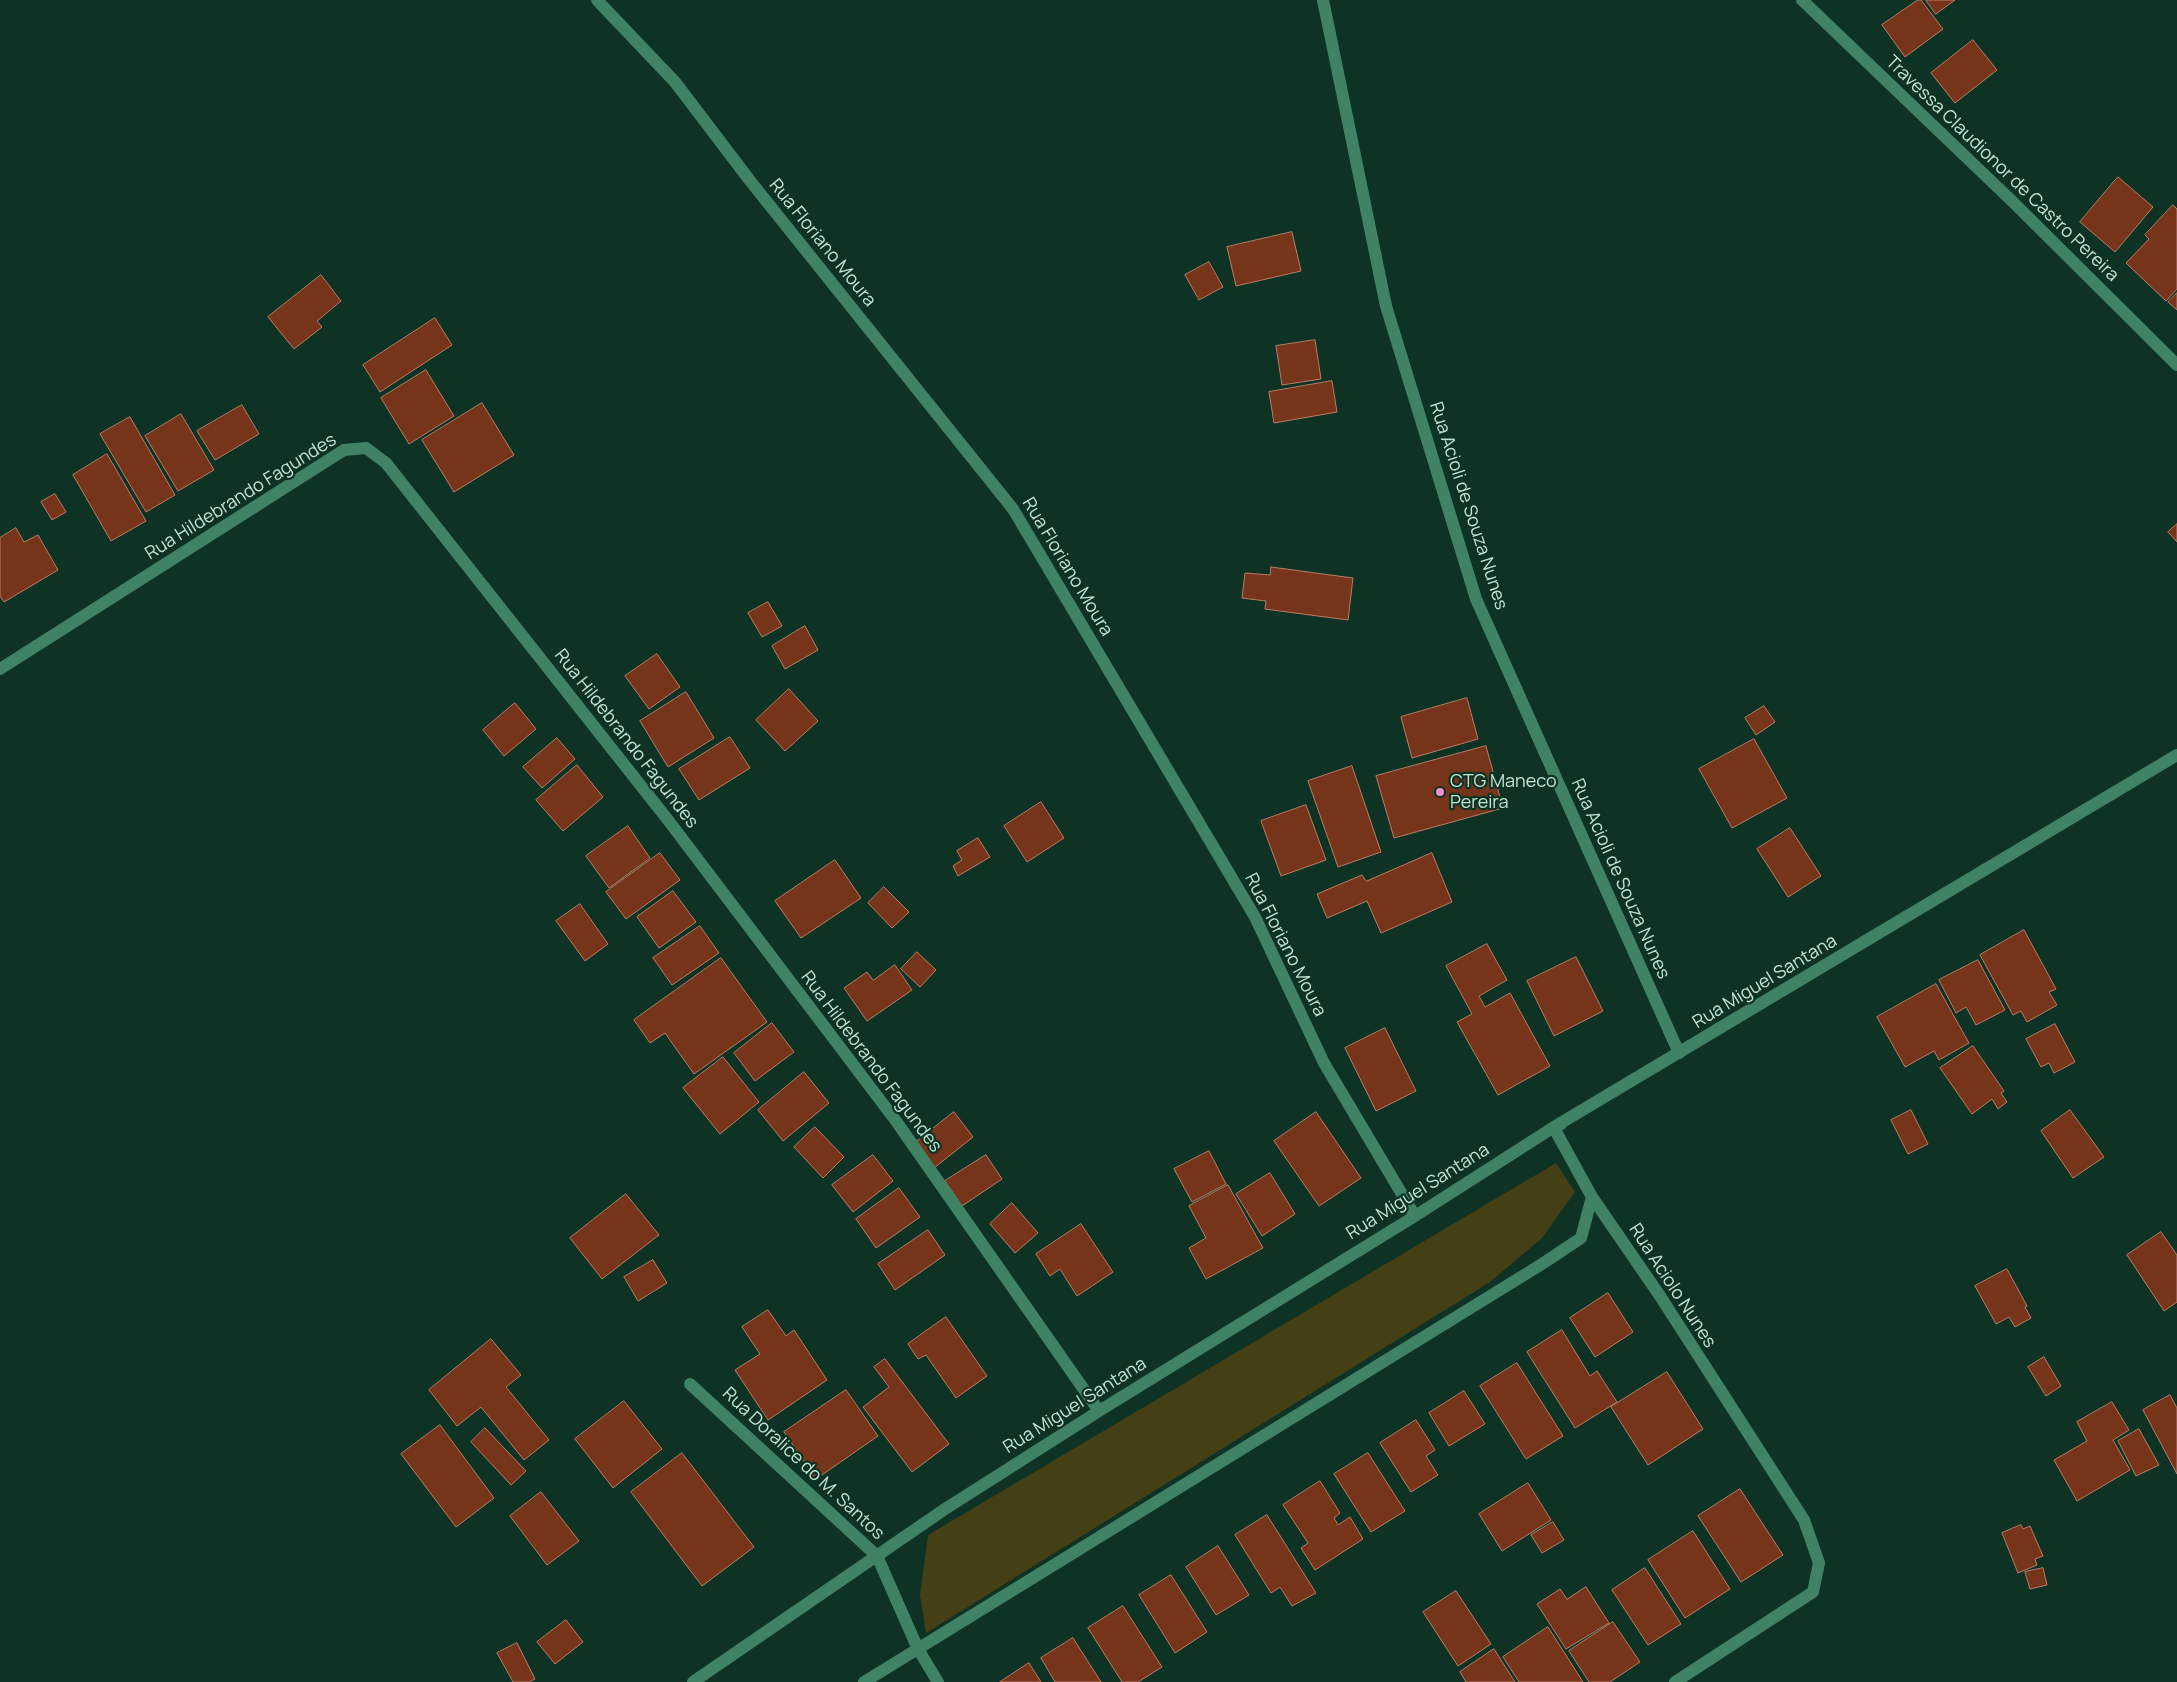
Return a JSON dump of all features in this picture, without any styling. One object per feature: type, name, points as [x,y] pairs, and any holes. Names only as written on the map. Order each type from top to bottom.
[{"type":"street","name":"Rua Floriano Moura","points":[[597,0],[675,82],[751,182],[1013,509],[1255,917],[1324,1063],[1415,1216]]},
{"type":"street","name":"Rua Acioli de Souza Nunes","points":[[1323,0],[1386,306],[1476,599],[1675,1056]]},
{"type":"street","name":"Travessa Claudionor de Castro Pereira","points":[[1802,0],[2014,202],[2177,365]]},
{"type":"street","name":"Rua Hildebrando Fagundes","points":[[0,669],[344,450],[366,448],[386,463],[668,820],[896,1121],[1099,1411]]},
{"type":"street","name":"Rua Miguel Santana","points":[[693,1682],[953,1504],[1099,1411],[1415,1216],[1554,1127],[2177,755]]},
{"type":"street","name":"Rua Aciolo Nunes","points":[[1675,1056],[1554,1128],[1592,1197],[1660,1296],[1804,1520],[1819,1563],[1813,1592],[1675,1682]]},
{"type":"street","points":[[864,1682],[1542,1264],[1581,1238],[1592,1197]]},
{"type":"street","name":"Rua Doralice do M. Santos","points":[[690,1384],[876,1556],[918,1649],[938,1682]]},
{"type":"shaded area","points":[[1556,1163],[1575,1192],[1542,1238],[1490,1282],[926,1633],[920,1595],[928,1535]]},
{"type":"building","points":[[1918,0],[1921,0],[1943,29],[1905,57],[1882,25]]},
{"type":"building","points":[[1926,0],[1955,0],[1936,14]]},
{"type":"building","points":[[1973,40],[1997,70],[1955,103],[1931,73]]},
{"type":"building","points":[[2118,177],[2153,207],[2115,252],[2080,222]]},
{"type":"building","points":[[2173,205],[2177,209],[2177,289],[2166,301],[2126,263],[2149,239],[2145,235]]},
{"type":"building","points":[[1292,232],[1301,271],[1236,286],[1227,247]]},
{"type":"building","points":[[1209,262],[1223,287],[1199,300],[1185,275]]},
{"type":"building","points":[[321,275],[341,301],[317,321],[322,327],[294,349],[268,317]]},
{"type":"building","points":[[2177,293],[2177,310],[2168,302]]},
{"type":"building","points":[[435,318],[452,345],[380,392],[363,365]]},
{"type":"building","points":[[1315,340],[1321,379],[1282,385],[1276,346]]},
{"type":"building","points":[[426,370],[454,416],[409,444],[381,398]]},
{"type":"building","points":[[1332,381],[1337,412],[1274,423],[1269,392]]},
{"type":"building","points":[[482,403],[514,455],[454,492],[422,440]]},
{"type":"building","points":[[242,405],[259,434],[215,460],[197,431]]},
{"type":"building","points":[[181,414],[214,470],[178,491],[145,436]]},
{"type":"building","points":[[130,417],[175,495],[146,512],[100,434]]},
{"type":"building","points":[[107,454],[146,521],[111,541],[73,475]]},
{"type":"building","points":[[55,494],[66,512],[52,520],[41,502]]},
{"type":"building","points":[[2177,524],[2177,542],[2168,532]]},
{"type":"building","points":[[16,528],[24,542],[38,535],[58,570],[4,602],[0,596],[0,538]]},
{"type":"building","points":[[1271,567],[1353,578],[1348,620],[1265,609],[1266,601],[1242,598],[1245,573],[1270,575]]},
{"type":"building","points":[[768,602],[782,626],[762,637],[748,613]]},
{"type":"building","points":[[805,626],[818,650],[785,669],[772,646]]},
{"type":"building","points":[[657,654],[680,687],[649,709],[625,676]]},
{"type":"building","points":[[789,689],[818,721],[785,751],[756,720]]},
{"type":"building","points":[[686,692],[714,738],[668,767],[640,721]]},
{"type":"building","points":[[1467,698],[1478,739],[1412,758],[1401,717]]},
{"type":"building","points":[[515,703],[536,729],[504,756],[483,730]]},
{"type":"building","points":[[1764,706],[1775,722],[1756,735],[1745,718]]},
{"type":"building","points":[[730,737],[750,768],[699,800],[679,769]]},
{"type":"building","points":[[557,738],[575,759],[542,788],[523,767]]},
{"type":"building","points":[[1754,739],[1787,798],[1732,828],[1699,769]]},
{"type":"building","name":"CTG Maneco Pereira","points":[[1486,746],[1503,808],[1394,838],[1376,776]]},
{"type":"building","points":[[577,765],[603,797],[563,831],[536,800]]},
{"type":"building","points":[[1352,766],[1381,852],[1338,867],[1308,781]]},
{"type":"building","points":[[1041,802],[1064,838],[1027,862],[1004,826]]},
{"type":"building","points":[[1306,805],[1326,860],[1281,876],[1261,821]]},
{"type":"building","points":[[628,826],[650,858],[609,888],[586,856]]},
{"type":"building","points":[[1790,828],[1821,876],[1788,897],[1757,849]]},
{"type":"building","points":[[978,838],[990,857],[958,876],[953,866],[962,860],[957,851]]},
{"type":"building","points":[[660,853],[680,880],[626,919],[606,892]]},
{"type":"building","points":[[1432,853],[1452,902],[1381,933],[1367,901],[1327,918],[1317,894],[1362,875],[1366,881]]},
{"type":"building","points":[[835,860],[861,898],[801,938],[775,901]]},
{"type":"building","points":[[884,887],[909,912],[892,928],[868,903]]},
{"type":"building","points":[[673,891],[696,922],[659,948],[637,917]]},
{"type":"building","points":[[580,904],[608,944],[585,961],[556,921]]},
{"type":"building","points":[[700,926],[719,953],[672,985],[653,958]]},
{"type":"building","points":[[2024,930],[2056,989],[2049,992],[2057,1005],[2027,1022],[2021,1011],[2013,1015],[1980,955]]},
{"type":"building","points":[[1487,944],[1507,980],[1479,996],[1485,1007],[1510,993],[1550,1066],[1498,1095],[1457,1022],[1472,1014],[1446,966]]},
{"type":"building","points":[[917,952],[936,970],[920,987],[901,969]]},
{"type":"building","points":[[1576,957],[1603,1011],[1554,1036],[1527,981]]},
{"type":"building","points":[[721,958],[767,1022],[694,1074],[665,1033],[650,1043],[634,1020]]},
{"type":"building","points":[[1978,960],[2005,1010],[1976,1025],[1966,1007],[1956,1013],[1939,980]]},
{"type":"building","points":[[895,965],[912,990],[867,1021],[844,988],[867,972],[873,980]]},
{"type":"building","points":[[1936,984],[1969,1043],[1939,1060],[1934,1051],[1905,1067],[1877,1017]]},
{"type":"building","points":[[772,1023],[794,1052],[755,1081],[734,1053]]},
{"type":"building","points":[[2055,1024],[2075,1062],[2054,1073],[2049,1063],[2041,1067],[2026,1039]]},
{"type":"building","points":[[1385,1028],[1416,1091],[1376,1111],[1345,1048]]},
{"type":"building","points":[[1973,1046],[2004,1091],[2001,1093],[2007,1102],[1998,1109],[1992,1099],[1972,1114],[1940,1068]]},
{"type":"building","points":[[723,1057],[759,1102],[720,1134],[683,1088]]},
{"type":"building","points":[[804,1072],[829,1103],[783,1141],[758,1110]]},
{"type":"building","points":[[1911,1110],[1928,1144],[1908,1154],[1891,1120]]},
{"type":"building","points":[[2070,1110],[2104,1157],[2073,1178],[2041,1131]]},
{"type":"building","points":[[954,1112],[973,1137],[934,1168],[915,1143]]},
{"type":"building","points":[[1316,1112],[1361,1178],[1319,1206],[1274,1141]]},
{"type":"building","points":[[815,1127],[844,1157],[823,1178],[794,1147]]},
{"type":"building","points":[[1209,1151],[1226,1184],[1192,1202],[1174,1169]]},
{"type":"building","points":[[873,1155],[893,1181],[853,1212],[832,1185]]},
{"type":"building","points":[[986,1155],[1002,1179],[962,1206],[945,1181]]},
{"type":"building","points":[[1270,1173],[1295,1214],[1262,1236],[1236,1194]]},
{"type":"building","points":[[1228,1185],[1263,1248],[1206,1279],[1189,1248],[1206,1238],[1189,1206]]},
{"type":"building","points":[[899,1188],[920,1217],[876,1248],[856,1219]]},
{"type":"building","points":[[626,1194],[659,1235],[602,1279],[570,1238]]},
{"type":"building","points":[[1012,1203],[1038,1233],[1015,1253],[990,1224]]},
{"type":"building","points":[[1081,1224],[1113,1272],[1077,1296],[1060,1269],[1050,1276],[1036,1254]]},
{"type":"building","points":[[928,1230],[945,1255],[895,1290],[878,1264]]},
{"type":"building","points":[[2161,1232],[2177,1255],[2177,1302],[2164,1311],[2127,1255]]},
{"type":"building","points":[[653,1260],[667,1283],[638,1301],[624,1277]]},
{"type":"building","points":[[2007,1269],[2027,1306],[2025,1307],[2031,1318],[2015,1327],[2009,1317],[1996,1324],[1975,1286]]},
{"type":"building","points":[[1608,1293],[1633,1332],[1595,1357],[1570,1318]]},
{"type":"building","points":[[768,1310],[786,1336],[794,1330],[827,1380],[768,1420],[735,1370],[760,1354],[742,1327]]},
{"type":"building","points":[[946,1317],[987,1376],[956,1398],[926,1355],[918,1359],[908,1344]]},
{"type":"building","points":[[1562,1330],[1590,1376],[1597,1371],[1617,1402],[1575,1428],[1527,1352]]},
{"type":"building","points":[[491,1339],[521,1375],[506,1387],[549,1440],[524,1460],[481,1407],[457,1426],[429,1390]]},
{"type":"building","points":[[2044,1357],[2061,1386],[2046,1396],[2028,1367]]},
{"type":"building","points":[[885,1359],[949,1444],[912,1472],[863,1407],[889,1387],[874,1367]]},
{"type":"building","points":[[1517,1363],[1563,1436],[1526,1459],[1480,1386]]},
{"type":"building","points":[[1667,1372],[1703,1429],[1648,1465],[1611,1407]]},
{"type":"building","points":[[846,1390],[878,1436],[816,1479],[784,1432]]},
{"type":"building","points":[[1464,1391],[1485,1424],[1449,1446],[1429,1413]]},
{"type":"building","points":[[2170,1395],[2177,1408],[2177,1474],[2143,1410]]},
{"type":"building","points":[[624,1401],[662,1449],[613,1488],[575,1439]]},
{"type":"building","points":[[2112,1402],[2129,1430],[2113,1440],[2130,1470],[2077,1501],[2054,1460],[2087,1441],[2077,1422]]},
{"type":"building","points":[[1416,1420],[1435,1450],[1426,1456],[1438,1475],[1411,1492],[1380,1443]]},
{"type":"building","points":[[440,1425],[494,1498],[456,1527],[401,1454]]},
{"type":"building","points":[[485,1428],[526,1471],[511,1485],[471,1442]]},
{"type":"building","points":[[2139,1429],[2159,1465],[2136,1476],[2118,1441]]},
{"type":"building","points":[[682,1453],[754,1547],[702,1586],[631,1492]]},
{"type":"building","points":[[1368,1453],[1405,1511],[1371,1532],[1334,1474]]},
{"type":"building","points":[[1320,1481],[1340,1513],[1334,1518],[1338,1525],[1350,1517],[1363,1539],[1315,1570],[1301,1548],[1308,1543],[1283,1505]]},
{"type":"building","points":[[1528,1483],[1551,1520],[1502,1551],[1479,1514]]},
{"type":"building","points":[[1740,1489],[1783,1555],[1741,1582],[1698,1516]]},
{"type":"building","points":[[541,1492],[579,1541],[547,1565],[510,1516]]},
{"type":"building","points":[[1267,1515],[1316,1593],[1292,1606],[1280,1587],[1271,1593],[1235,1535]]},
{"type":"building","points":[[1553,1522],[1564,1540],[1542,1553],[1531,1535]]},
{"type":"building","points":[[2021,1525],[2023,1529],[2030,1526],[2043,1556],[2035,1559],[2037,1565],[2018,1573],[2002,1533]]},
{"type":"building","points":[[1693,1531],[1730,1589],[1685,1618],[1648,1560]]},
{"type":"building","points":[[1218,1546],[1249,1595],[1216,1615],[1186,1567]]},
{"type":"building","points":[[1645,1568],[1681,1624],[1648,1645],[1612,1590]]},
{"type":"building","points":[[2043,1568],[2047,1585],[2030,1589],[2025,1572]]},
{"type":"building","points":[[1171,1575],[1207,1632],[1175,1653],[1139,1595]]},
{"type":"building","points":[[1586,1587],[1609,1623],[1566,1649],[1537,1604],[1560,1589],[1567,1599]]},
{"type":"building","points":[[1456,1591],[1491,1644],[1458,1666],[1423,1612]]},
{"type":"building","points":[[1123,1606],[1162,1667],[1138,1682],[1122,1682],[1088,1628]]},
{"type":"building","points":[[566,1620],[583,1642],[555,1664],[537,1642]]},
{"type":"building","points":[[1613,1622],[1640,1662],[1610,1682],[1589,1682],[1569,1651]]},
{"type":"building","points":[[1548,1627],[1583,1682],[1519,1682],[1503,1657]]},
{"type":"building","points":[[1073,1638],[1101,1682],[1055,1682],[1041,1658]]},
{"type":"building","points":[[517,1643],[535,1679],[529,1682],[513,1682],[497,1653]]},
{"type":"building","points":[[1494,1649],[1515,1682],[1466,1682],[1460,1672]]},
{"type":"building","points":[[1029,1663],[1041,1682],[1000,1682]]},
{"type":"place","name":"CTG Maneco Pereira","points":[[1440,792]]}]
